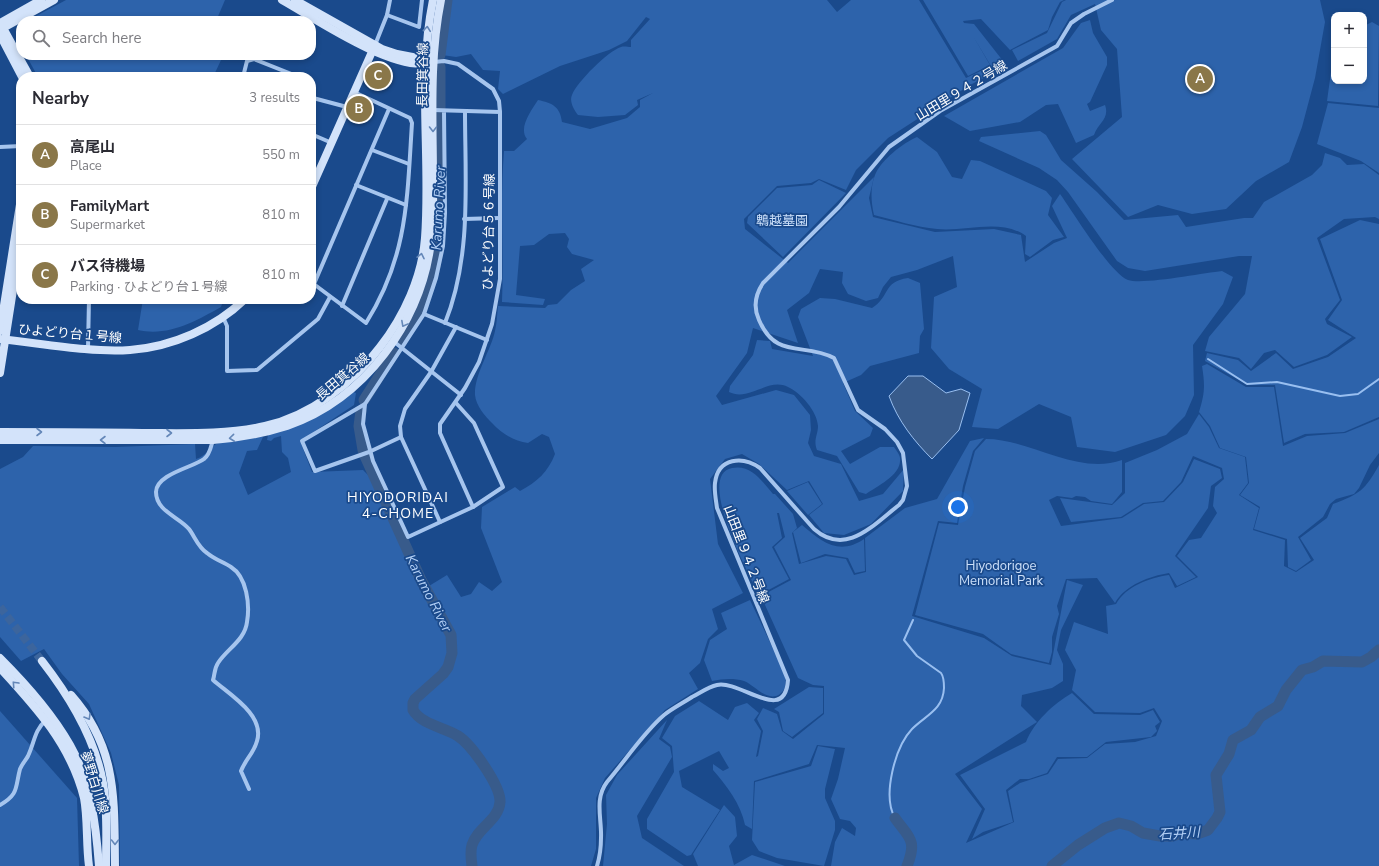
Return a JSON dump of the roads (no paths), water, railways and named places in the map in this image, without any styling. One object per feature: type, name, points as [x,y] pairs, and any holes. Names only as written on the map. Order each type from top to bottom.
[{"type":"street","points":[[18,16],[41,0]]},
{"type":"street","points":[[24,16],[54,0]]},
{"type":"street","points":[[282,0],[312,16]]},
{"type":"street","points":[[296,0],[373,48]]},
{"type":"street","points":[[316,178],[387,15],[390,0]]},
{"type":"street","points":[[387,15],[418,27],[422,0]]},
{"type":"street","name":"長田箕谷線","points":[[0,432],[216,433],[267,426],[308,409],[331,395],[361,369],[391,339],[414,285],[424,241],[426,211],[428,23],[433,0]]},
{"type":"street","name":"長田箕谷線","points":[[0,440],[213,440],[244,437],[288,425],[311,415],[335,401],[366,375],[413,307],[420,288],[432,241],[434,110],[428,62],[442,0]]},
{"type":"street","name":"山田里９４２号線","points":[[597,866],[601,852],[599,802],[601,791],[612,776],[664,716],[704,690],[717,685],[738,687],[770,701],[776,700],[784,694],[787,686],[788,680],[717,508],[715,485],[716,478],[722,469],[732,461],[741,460],[752,463],[760,468],[814,529],[825,537],[836,541],[850,539],[860,535],[899,505],[903,500],[907,486],[905,461],[897,442],[885,429],[858,410],[834,358],[828,355],[784,347],[771,340],[758,318],[755,307],[756,294],[763,283],[839,207],[889,147],[940,111],[1057,46],[1071,23],[1084,14],[1112,0]]},
{"type":"street","points":[[1,28],[16,18]]},
{"type":"street","points":[[316,18],[373,48],[428,62]]},
{"type":"street","points":[[1,28],[16,20]]},
{"type":"street","points":[[1,28],[20,72]]},
{"type":"street","points":[[1,28],[16,53]]},
{"type":"street","points":[[20,60],[27,72]]},
{"type":"street","points":[[244,72],[247,61],[250,60]]},
{"type":"street","points":[[256,60],[286,72]]},
{"type":"street","name":"ひよどり台５６号線","points":[[428,62],[444,61],[458,64],[493,89],[500,101],[500,279],[492,324],[479,362],[456,403],[440,424],[440,433],[473,507]]},
{"type":"street","points":[[316,286],[366,323],[384,293],[402,239],[412,123],[410,118],[354,92]]},
{"type":"street","points":[[316,99],[348,107]]},
{"type":"street","points":[[316,274],[389,109]]},
{"type":"street","points":[[434,110],[500,112]]},
{"type":"street","points":[[401,437],[369,452],[315,471],[302,441],[365,404],[402,350],[424,314],[436,278],[443,246],[445,213],[444,111]]},
{"type":"street","points":[[445,322],[453,303],[461,272],[464,219],[465,111]]},
{"type":"street","points":[[316,136],[332,143]]},
{"type":"street","points":[[0,146],[16,146]]},
{"type":"street","points":[[372,150],[405,164],[409,164]]},
{"type":"street","points":[[356,185],[387,199],[406,205]]},
{"type":"street","points":[[342,306],[387,199]]},
{"type":"street","points":[[464,219],[499,218]]},
{"type":"street","points":[[0,331],[16,230]]},
{"type":"street","points":[[0,373],[2,340],[16,266]]},
{"type":"street","points":[[223,317],[227,326],[227,371],[257,370],[318,319],[330,297]]},
{"type":"street","points":[[88,348],[89,304]]},
{"type":"street","name":"ひよどり台１号線","points":[[2,340],[88,348],[130,350],[162,344],[194,333],[223,317],[239,304]]},
{"type":"street","points":[[424,314],[487,340]]},
{"type":"street","points":[[440,522],[401,437],[400,426],[405,409],[431,372],[456,327]]},
{"type":"street","points":[[391,339],[402,350],[461,395]]},
{"type":"street","points":[[365,404],[363,431],[369,452],[408,537],[473,507],[503,487],[474,423],[456,403]]},
{"type":"street","points":[[213,440],[211,449],[205,459],[183,468],[167,477],[157,487],[156,493],[162,507],[189,529],[200,548],[236,572],[246,594],[248,616],[244,632],[217,664],[213,680],[253,716],[258,728],[258,741],[241,771],[249,789]]},
{"type":"street","name":"夢野白川線","points":[[0,658],[25,684],[50,715],[70,746],[81,770],[87,801],[89,866]]},
{"type":"street","points":[[42,661],[83,709],[95,729],[108,762],[114,790],[115,866]]},
{"type":"street","name":"夢野白川線","points":[[0,668],[46,720],[62,743],[87,801],[96,830],[99,866]]},
{"type":"street","points":[[54,676],[80,718],[96,758],[103,783],[107,825],[106,866]]},
{"type":"street","points":[[0,805],[9,800],[16,792],[21,768],[28,755],[37,728],[46,720]]},
{"type":"street","points":[[87,801],[95,866]]},
{"type":"waterway","name":"Karumo River","points":[[440,55],[447,0]]},
{"type":"waterway","name":"Karumo River","points":[[440,67],[440,109]]},
{"type":"waterway","name":"Karumo River","points":[[402,341],[425,299],[434,271],[440,234],[441,214],[440,115]]},
{"type":"waterway","name":"Karumo River","points":[[364,400],[394,353]]},
{"type":"waterway","points":[[1208,359],[1247,384],[1277,382],[1340,396],[1358,394],[1379,379]]},
{"type":"waterway","name":"Karumo River","points":[[361,411],[359,426],[363,450]]},
{"type":"waterway","name":"Karumo River","points":[[365,456],[421,580],[451,635],[452,653],[448,667],[443,674],[415,699],[413,703],[413,710],[422,719],[464,740],[491,776],[499,795],[500,802],[496,814],[478,834],[472,845],[472,866]]},
{"type":"waterway","points":[[895,818],[891,809],[890,785],[892,772],[900,747],[912,729],[933,712],[941,702],[944,688],[941,673],[917,656],[904,640],[913,620]]},
{"type":"waterway","name":"石井川","points":[[1052,866],[1078,845],[1105,828],[1119,823],[1131,826],[1143,833],[1160,836],[1172,836],[1183,833],[1197,834],[1208,830],[1220,812],[1216,775],[1229,754],[1233,740],[1251,730],[1260,717],[1278,706],[1286,690],[1302,670],[1313,667],[1323,661],[1362,662],[1379,650]]},
{"type":"waterway","points":[[895,818],[910,839],[912,850],[907,866]]},
{"type":"tunnel","points":[[0,607],[42,661]]},
{"type":"place","name":"バス待機場","points":[[378,76]]},
{"type":"place","name":"高尾山","points":[[1200,79]]},
{"type":"place","name":"FamilyMart","points":[[359,109]]},
{"type":"district","name":"HIYODORIDAI 4-CHOME","points":[[398,506]]},
{"type":"park label","name":"鵯越墓園","points":[[782,220]]},
{"type":"park label","name":"Hiyodorigoe Memorial Park","points":[[1001,572]]}]
